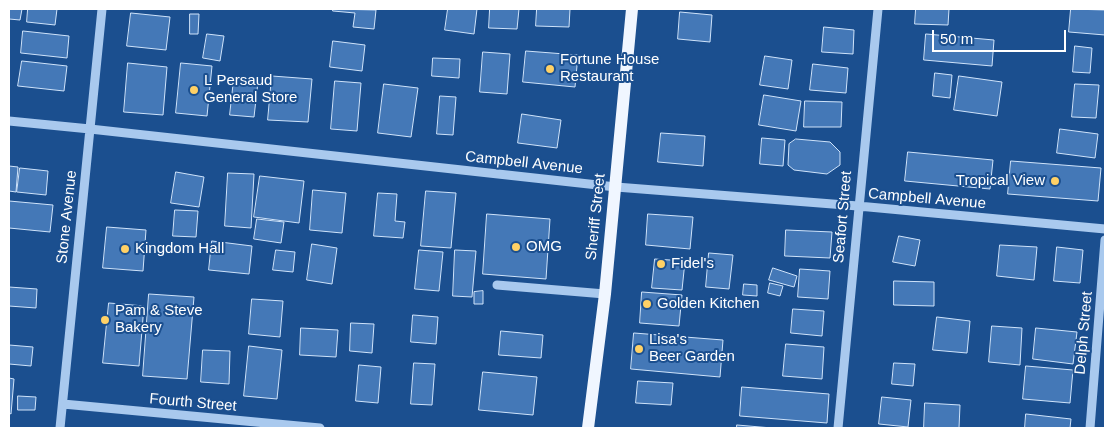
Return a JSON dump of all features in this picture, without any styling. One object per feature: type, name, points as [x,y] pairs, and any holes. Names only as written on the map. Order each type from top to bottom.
[{"type":"main road","name":"Sheriff Street","points":[[588,428],[605,294],[632,9]]},
{"type":"street","name":"Stone Avenue","points":[[60,428],[102,9]]},
{"type":"street","name":"Seafort Street","points":[[838,428],[878,9]]},
{"type":"street","name":"Campbell Avenue","points":[[9,121],[616,187],[858,206],[1105,229]]},
{"type":"street","name":"Delph Street","points":[[1090,428],[1105,240]]},
{"type":"street","points":[[496,285],[605,294]]},
{"type":"street","name":"Fourth Street","points":[[63,404],[320,428]]},
{"type":"building","points":[[9,9],[22,9],[20,20],[9,19]]},
{"type":"building","points":[[28,9],[57,9],[55,25],[27,22]]},
{"type":"building","points":[[333,9],[376,10],[374,29],[353,27],[355,13],[333,11]]},
{"type":"building","points":[[448,9],[477,9],[474,34],[445,30]]},
{"type":"building","points":[[490,9],[519,9],[517,29],[489,28]]},
{"type":"building","points":[[537,9],[570,9],[569,27],[536,26]]},
{"type":"building","points":[[916,9],[949,9],[948,25],[915,24]]},
{"type":"building","points":[[1071,9],[1105,10],[1105,35],[1069,32]]},
{"type":"building","points":[[680,12],[712,15],[710,42],[678,39]]},
{"type":"building","points":[[131,13],[170,17],[166,50],[127,46]]},
{"type":"building","points":[[190,14],[199,14],[198,34],[190,34]]},
{"type":"building","points":[[824,27],[854,30],[853,54],[822,52]]},
{"type":"building","points":[[23,31],[69,36],[67,58],[21,53]]},
{"type":"building","points":[[207,34],[224,36],[220,61],[203,58]]},
{"type":"building","points":[[926,34],[994,40],[992,66],[924,60]]},
{"type":"building","points":[[333,41],[365,45],[362,71],[330,67]]},
{"type":"building","points":[[1075,46],[1092,48],[1090,73],[1073,72]]},
{"type":"building","name":"Fortune House Restaurant","points":[[526,51],[578,55],[575,87],[523,82]]},
{"type":"building","points":[[483,52],[510,54],[507,94],[480,92]]},
{"type":"building","points":[[765,56],[792,60],[788,89],[760,85]]},
{"type":"building","points":[[433,58],[460,59],[459,78],[432,76]]},
{"type":"building","points":[[22,61],[67,66],[64,91],[18,86]]},
{"type":"building","points":[[128,63],[167,67],[163,115],[124,112]]},
{"type":"building","name":"L Persaud General Store","points":[[181,63],[212,66],[207,116],[176,113]]},
{"type":"building","points":[[813,64],[848,68],[846,93],[810,90]]},
{"type":"building","points":[[935,73],[952,75],[950,98],[933,96]]},
{"type":"building","points":[[272,76],[312,79],[308,122],[268,120]]},
{"type":"building","points":[[959,76],[1002,82],[997,116],[954,110]]},
{"type":"building","points":[[234,79],[258,82],[254,117],[230,115]]},
{"type":"building","points":[[335,81],[361,83],[357,131],[331,129]]},
{"type":"building","points":[[384,84],[418,88],[411,137],[378,133]]},
{"type":"building","points":[[1075,84],[1099,85],[1096,118],[1072,117]]},
{"type":"building","points":[[764,95],[801,101],[796,131],[759,125]]},
{"type":"building","points":[[440,96],[456,97],[453,135],[437,134]]},
{"type":"building","points":[[805,101],[842,102],[841,127],[804,127]]},
{"type":"building","points":[[522,114],[561,120],[557,148],[518,143]]},
{"type":"building","points":[[1060,129],[1098,134],[1095,158],[1057,153]]},
{"type":"building","points":[[661,133],[705,136],[703,166],[658,162]]},
{"type":"building","points":[[762,138],[785,140],[783,166],[760,164]]},
{"type":"building","points":[[796,139],[830,142],[840,152],[840,165],[827,174],[794,170],[788,165],[789,144]]},
{"type":"building","points":[[908,152],[993,160],[990,189],[905,181]]},
{"type":"building","name":"Tropical View","points":[[1011,161],[1101,168],[1098,201],[1008,194]]},
{"type":"building","points":[[9,166],[18,167],[16,192],[9,191]]},
{"type":"building","points":[[20,168],[48,171],[46,195],[17,192]]},
{"type":"building","points":[[176,172],[204,177],[199,207],[171,203]]},
{"type":"building","points":[[228,173],[254,174],[251,228],[225,226]]},
{"type":"building","points":[[260,176],[304,181],[299,223],[254,217]]},
{"type":"building","points":[[313,190],[346,193],[342,233],[310,230]]},
{"type":"building","points":[[426,191],[456,193],[451,248],[421,246]]},
{"type":"building","points":[[378,193],[397,194],[395,221],[405,222],[403,238],[374,236]]},
{"type":"building","points":[[9,201],[53,205],[50,232],[9,228]]},
{"type":"building","points":[[175,210],[198,211],[196,237],[173,236]]},
{"type":"building","name":"OMG","points":[[487,214],[550,219],[546,279],[483,274]]},
{"type":"building","points":[[648,214],[693,217],[690,249],[646,245]]},
{"type":"building","points":[[257,219],[284,222],[281,243],[254,239]]},
{"type":"building","name":"Kingdom Hall","points":[[107,227],[146,230],[143,271],[103,268]]},
{"type":"building","points":[[786,230],[832,232],[830,258],[785,256]]},
{"type":"building","points":[[899,236],[920,240],[915,266],[893,262]]},
{"type":"building","points":[[212,241],[252,246],[249,274],[209,270]]},
{"type":"building","points":[[312,244],[337,248],[332,284],[307,280]]},
{"type":"building","points":[[1000,245],[1037,247],[1034,280],[997,276]]},
{"type":"building","points":[[1057,247],[1083,250],[1080,283],[1054,281]]},
{"type":"building","points":[[276,250],[295,252],[293,272],[273,270]]},
{"type":"building","points":[[419,250],[443,252],[439,291],[415,289]]},
{"type":"building","points":[[455,250],[476,251],[472,297],[453,296]]},
{"type":"building","points":[[709,253],[733,255],[729,289],[706,287]]},
{"type":"building","points":[[655,259],[685,261],[682,290],[652,288]]},
{"type":"building","points":[[773,268],[797,276],[794,287],[769,280]]},
{"type":"building","points":[[800,269],[830,271],[828,299],[798,297]]},
{"type":"building","points":[[894,281],[934,282],[934,306],[894,305]]},
{"type":"building","points":[[770,283],[783,286],[780,296],[768,293]]},
{"type":"building","points":[[744,284],[757,285],[757,296],[743,295]]},
{"type":"building","points":[[9,287],[37,289],[36,308],[9,306]]},
{"type":"building","points":[[483,291],[483,304],[474,304],[474,292]]},
{"type":"building","points":[[642,292],[682,295],[679,326],[640,323]]},
{"type":"building","points":[[149,294],[194,297],[187,379],[143,376]]},
{"type":"building","points":[[252,299],[283,301],[280,337],[249,334]]},
{"type":"building","points":[[109,303],[144,306],[139,366],[103,363]]},
{"type":"building","points":[[793,309],[824,311],[822,336],[791,333]]},
{"type":"building","points":[[413,315],[438,317],[436,344],[411,342]]},
{"type":"building","points":[[937,317],[970,321],[967,353],[933,350]]},
{"type":"building","points":[[351,323],[374,324],[372,353],[350,351]]},
{"type":"building","points":[[992,326],[1022,328],[1020,365],[989,362]]},
{"type":"building","points":[[301,328],[338,330],[336,357],[300,355]]},
{"type":"building","points":[[1036,328],[1077,332],[1073,364],[1033,359]]},
{"type":"building","points":[[501,331],[543,335],[541,358],[499,355]]},
{"type":"building","points":[[634,333],[723,340],[720,377],[631,369]]},
{"type":"building","points":[[786,344],[824,347],[822,379],[783,376]]},
{"type":"building","points":[[9,345],[33,347],[31,366],[9,364]]},
{"type":"building","points":[[249,346],[282,350],[277,399],[244,396]]},
{"type":"building","points":[[203,350],[230,351],[229,384],[201,382]]},
{"type":"building","points":[[414,363],[435,364],[432,405],[411,404]]},
{"type":"building","points":[[894,363],[915,364],[913,386],[892,384]]},
{"type":"building","points":[[359,365],[381,367],[378,403],[356,401]]},
{"type":"building","points":[[1026,366],[1073,370],[1070,403],[1023,399]]},
{"type":"building","points":[[483,372],[537,377],[533,415],[479,410]]},
{"type":"building","points":[[9,378],[14,379],[11,414],[9,413]]},
{"type":"building","points":[[638,381],[673,383],[671,405],[636,403]]},
{"type":"building","points":[[742,387],[829,394],[827,423],[740,416]]},
{"type":"building","points":[[18,396],[36,397],[35,410],[18,410]]},
{"type":"building","points":[[882,397],[911,400],[908,427],[879,424]]},
{"type":"building","points":[[925,403],[960,405],[959,428],[924,428]]},
{"type":"building","points":[[1026,414],[1071,419],[1070,428],[1025,428]]},
{"type":"building","points":[[737,425],[772,428],[737,428]]},
{"type":"place","name":"Fortune House Restaurant","points":[[550,69]]},
{"type":"place","name":"L Persaud General Store","points":[[194,90]]},
{"type":"place","name":"Tropical View","points":[[1055,181]]},
{"type":"place","name":"OMG","points":[[516,247]]},
{"type":"place","name":"Kingdom Hall","points":[[125,249]]},
{"type":"place","name":"Fidel's","points":[[661,264]]},
{"type":"place","name":"Golden Kitchen","points":[[647,304]]},
{"type":"place","name":"Pam & Steve Bakery","points":[[105,320]]},
{"type":"place","name":"Lisa's Beer Garden","points":[[639,349]]}]
